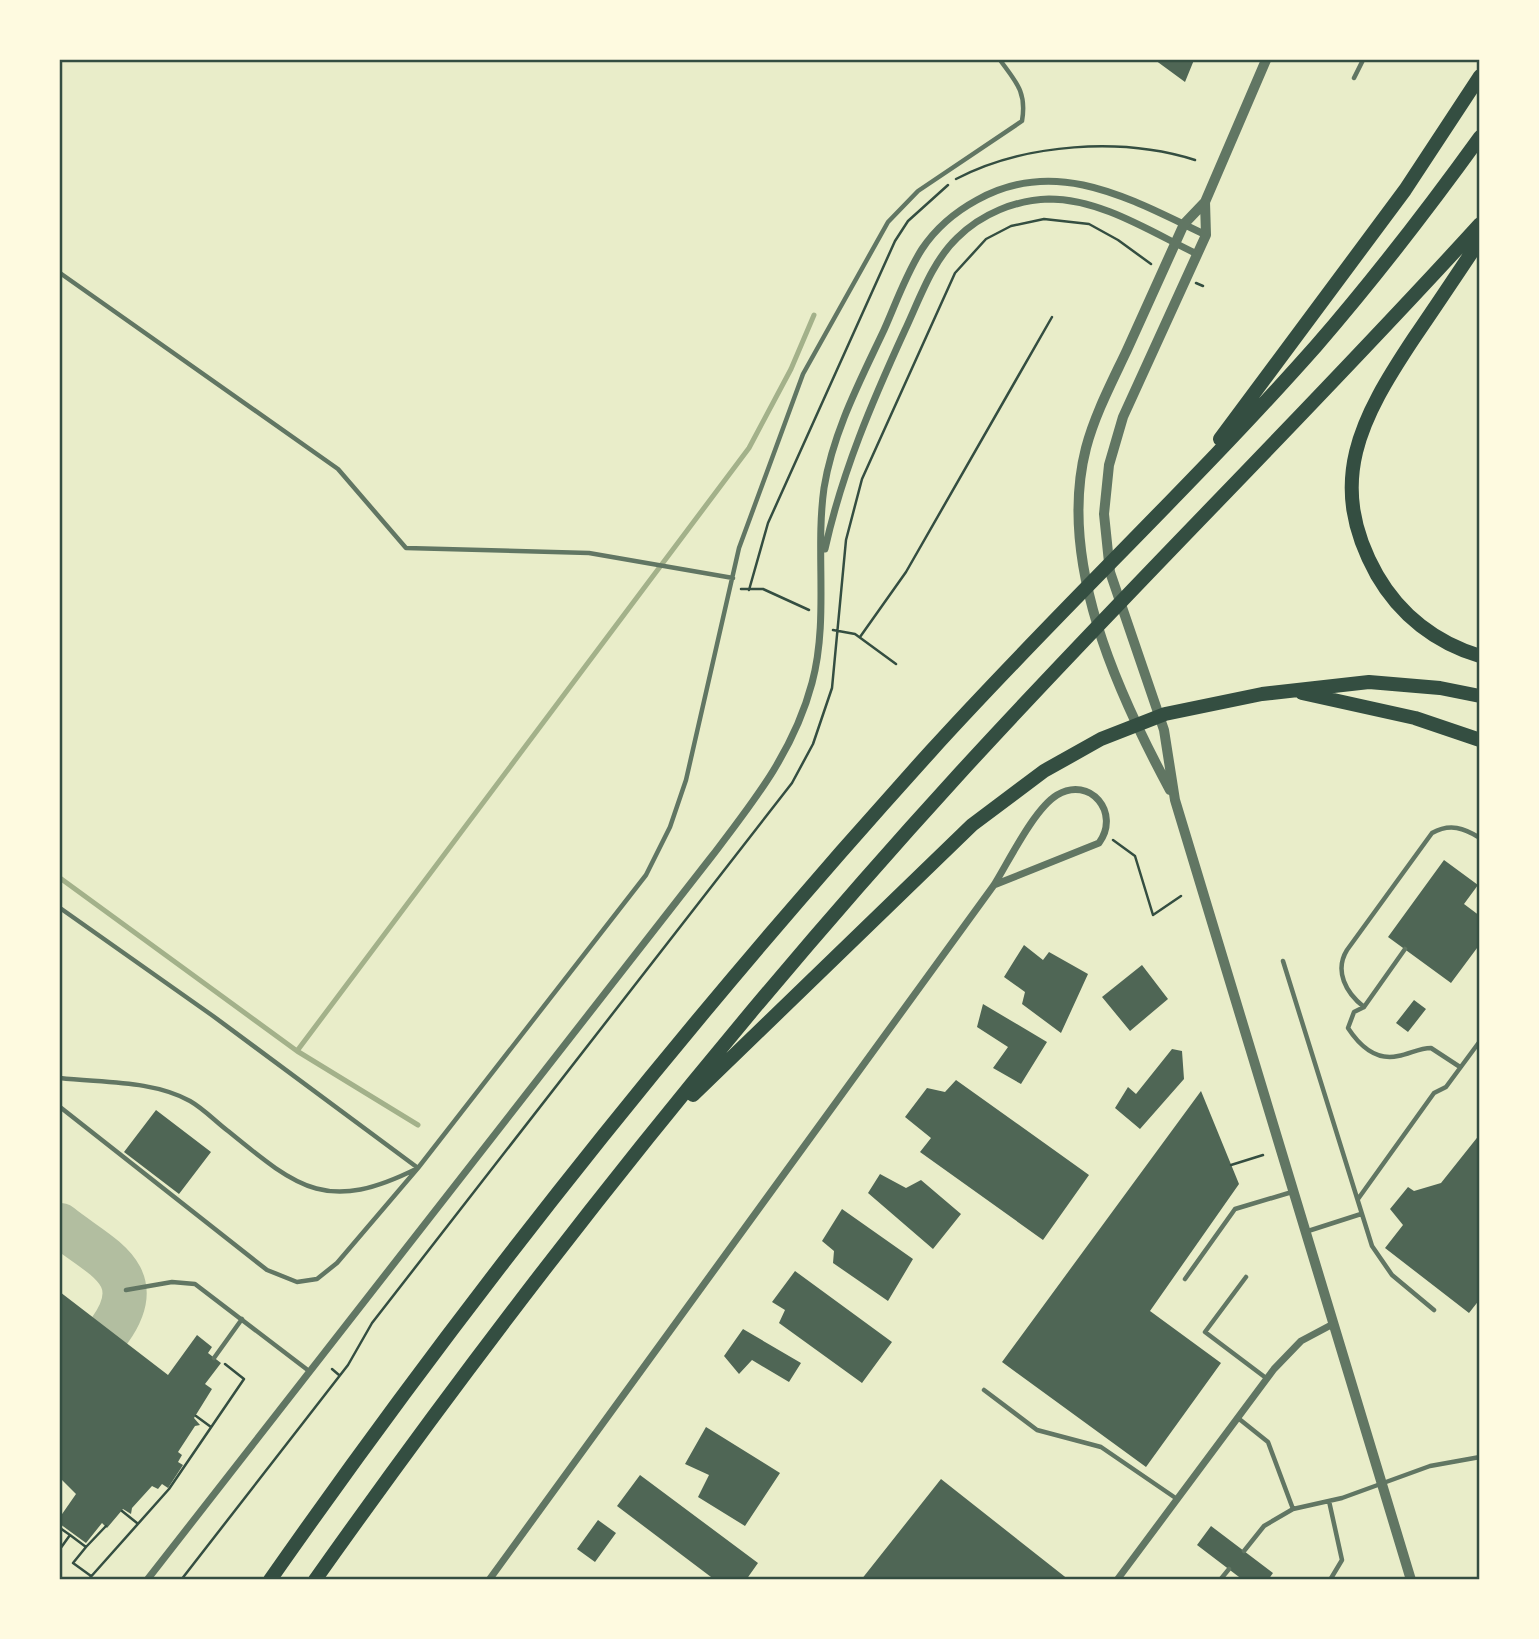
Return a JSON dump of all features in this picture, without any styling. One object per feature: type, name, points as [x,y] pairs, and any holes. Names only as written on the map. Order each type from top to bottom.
[{"type":"highway","points":[[1188,482],[1405,190],[1479,76]]},
{"type":"highway","points":[[270,1580],[432,1357],[654,1074],[897,790],[1042,634],[1243,426],[1347,310],[1408,235],[1479,137]]},
{"type":"highway","points":[[315,1580],[462,1374],[649,1137],[865,880],[1052,674],[1337,379],[1479,224]]},
{"type":"highway","points":[[1479,240],[1373,401],[1358,439],[1352,492],[1365,550],[1393,599],[1422,627],[1479,656]]},
{"type":"highway","points":[[649,1137],[878,919],[971,825],[1014,791],[1087,747],[1120,730],[1165,714],[1235,698],[1369,682],[1440,688],[1479,696]]},
{"type":"highway","points":[[1290,691],[1415,718],[1479,740]]},
{"type":"street","points":[[1175,800],[1141,738],[1111,658],[1084,572],[1078,524],[1081,476],[1094,424],[1184,225],[1205,202],[1266,60]]},
{"type":"street","points":[[147,1580],[770,780],[792,742],[804,712],[816,666],[822,504],[836,438],[915,261],[942,226],[966,206],[991,192],[1018,183],[1048,180],[1076,181],[1103,188],[1206,235]]},
{"type":"street","points":[[821,567],[838,495],[864,420],[935,268],[957,239],[992,213],[1018,204],[1046,199],[1073,201],[1099,209],[1197,254]]},
{"type":"street","points":[[1205,202],[1206,235],[1123,417],[1109,465],[1104,514],[1110,572],[1164,730],[1175,800],[1411,1580]]},
{"type":"street","points":[[489,1580],[994,885],[1051,799],[1068,790],[1077,789],[1094,794],[1101,800],[1107,818],[1104,836],[1099,843],[994,885]]},
{"type":"street","points":[[1116,1580],[1266,1378],[1301,1341],[1333,1324]]},
{"type":"lane","points":[[60,1107],[267,1270],[297,1282],[317,1279],[337,1263],[418,1168],[646,875],[670,827],[685,780],[733,587],[739,548],[803,374],[888,222],[918,191],[1022,121],[1026,104],[1020,87],[1000,60]]},
{"type":"lane","points":[[1354,78],[1363,60]]},
{"type":"lane","points":[[60,274],[338,469],[406,548],[589,552],[733,578]]},
{"type":"lane","points":[[1364,1007],[1355,1000],[1343,978],[1340,966],[1347,950],[1432,833],[1439,829],[1460,827],[1479,838]]},
{"type":"lane","points":[[60,908],[213,1016],[418,1168]]},
{"type":"lane","points":[[1405,949],[1364,1007],[1354,1012],[1348,1028],[1368,1051],[1389,1058],[1431,1048],[1460,1067]]},
{"type":"lane","points":[[1283,961],[1372,1246],[1402,1285],[1434,1310]]},
{"type":"lane","points":[[1357,1200],[1434,1093],[1446,1087],[1479,1041]]},
{"type":"lane","points":[[60,1078],[153,1088],[176,1094],[192,1102],[276,1171],[299,1184],[321,1190],[364,1190],[418,1168]]},
{"type":"lane","points":[[1185,1279],[1235,1209],[1293,1192]]},
{"type":"lane","points":[[1305,1232],[1361,1214]]},
{"type":"lane","points":[[1246,1277],[1205,1332],[1266,1378]]},
{"type":"lane","points":[[126,1290],[188,1282],[204,1289],[309,1371]]},
{"type":"lane","points":[[214,1358],[242,1319]]},
{"type":"lane","points":[[984,1390],[1037,1430],[1101,1447],[1177,1499]]},
{"type":"lane","points":[[1237,1418],[1268,1442],[1293,1510]]},
{"type":"lane","points":[[1244,1551],[1264,1527],[1293,1510],[1329,1501],[1430,1466],[1479,1457]]},
{"type":"lane","points":[[1329,1501],[1342,1560],[1330,1580]]},
{"type":"lane","points":[[1220,1580],[1229,1569]]},
{"type":"path","points":[[181,1580],[340,1375],[372,1323],[783,797],[805,760],[820,724],[835,674],[846,540],[862,479],[943,297],[965,259],[986,239],[1011,226],[1052,219],[1076,221],[1097,228],[1118,240],[1146,262]]},
{"type":"path","points":[[860,637],[912,561],[1052,317]]},
{"type":"path","points":[[733,587],[763,589],[809,610],[820,610]]},
{"type":"path","points":[[819,629],[840,630],[860,637],[896,664]]},
{"type":"path","points":[[1113,840],[1135,856],[1153,915],[1181,896]]},
{"type":"path","points":[[1231,1165],[1263,1155]]},
{"type":"path","points":[[106,1526],[73,1563],[89,1578],[176,1478],[244,1379],[225,1364]]},
{"type":"path","points":[[332,1369],[340,1375]]},
{"type":"path","points":[[195,1416],[211,1427]]},
{"type":"path","points":[[122,1511],[137,1523]]},
{"type":"path","points":[[60,1528],[86,1547]]},
{"type":"path","points":[[60,1549],[70,1535]]},
{"type":"building","points":[[1155,60],[1194,60],[1185,82]]},
{"type":"building","points":[[1444,860],[1478,885],[1464,904],[1480,916],[1480,944],[1451,983],[1388,937]]},
{"type":"building","points":[[1024,945],[1043,960],[1049,952],[1088,974],[1061,1033],[1022,1004],[1025,992],[1004,977]]},
{"type":"building","points":[[1142,965],[1168,999],[1130,1031],[1102,997]]},
{"type":"building","points":[[1414,1000],[1426,1009],[1408,1032],[1396,1023]]},
{"type":"building","points":[[983,1004],[1047,1042],[1021,1084],[993,1068],[1008,1047],[977,1027]]},
{"type":"building","points":[[1172,1049],[1182,1051],[1184,1079],[1140,1129],[1115,1108],[1128,1087],[1136,1094]]},
{"type":"building","points":[[956,1080],[1089,1175],[1043,1240],[920,1152],[931,1138],[905,1117],[927,1088],[945,1092]]},
{"type":"building","points":[[1201,1091],[1239,1184],[1150,1311],[1221,1363],[1146,1467],[1002,1362]]},
{"type":"building","points":[[156,1110],[211,1152],[179,1194],[124,1152]]},
{"type":"building","points":[[1480,1134],[1480,1299],[1469,1313],[1385,1248],[1403,1225],[1390,1209],[1408,1187],[1414,1191],[1441,1183]]},
{"type":"building","points":[[880,1174],[906,1188],[921,1180],[961,1214],[933,1249],[868,1193]]},
{"type":"building","points":[[842,1209],[913,1259],[888,1301],[833,1263],[834,1251],[822,1241]]},
{"type":"building","points":[[795,1271],[892,1342],[862,1383],[779,1323],[785,1310],[772,1302]]},
{"type":"building","points":[[60,1292],[168,1375],[197,1335],[212,1347],[208,1353],[221,1363],[205,1384],[212,1389],[194,1418],[200,1425],[195,1426],[178,1452],[182,1455],[178,1462],[183,1465],[168,1488],[162,1484],[158,1489],[152,1486],[132,1508],[131,1514],[123,1509],[107,1528],[102,1523],[86,1543],[60,1524],[60,1517],[76,1494],[60,1478]]},
{"type":"building","points":[[743,1329],[801,1363],[789,1382],[752,1360],[739,1374],[724,1356]]},
{"type":"building","points":[[706,1427],[780,1473],[745,1526],[698,1497],[709,1475],[685,1464]]},
{"type":"building","points":[[640,1475],[758,1563],[746,1580],[715,1580],[617,1506]]},
{"type":"building","points":[[941,1479],[1069,1580],[861,1580]]},
{"type":"building","points":[[598,1520],[616,1533],[595,1562],[577,1549]]},
{"type":"building","points":[[1211,1526],[1273,1573],[1268,1580],[1243,1580],[1197,1545]]},
{"type":"waterway","points":[[297,1051],[749,448],[791,369],[814,315]]},
{"type":"waterway","points":[[60,878],[297,1051],[418,1125]]},
{"type":"taxiway","points":[[60,1225],[104,1258],[115,1268],[122,1281],[125,1294],[121,1311],[110,1330]]}]
